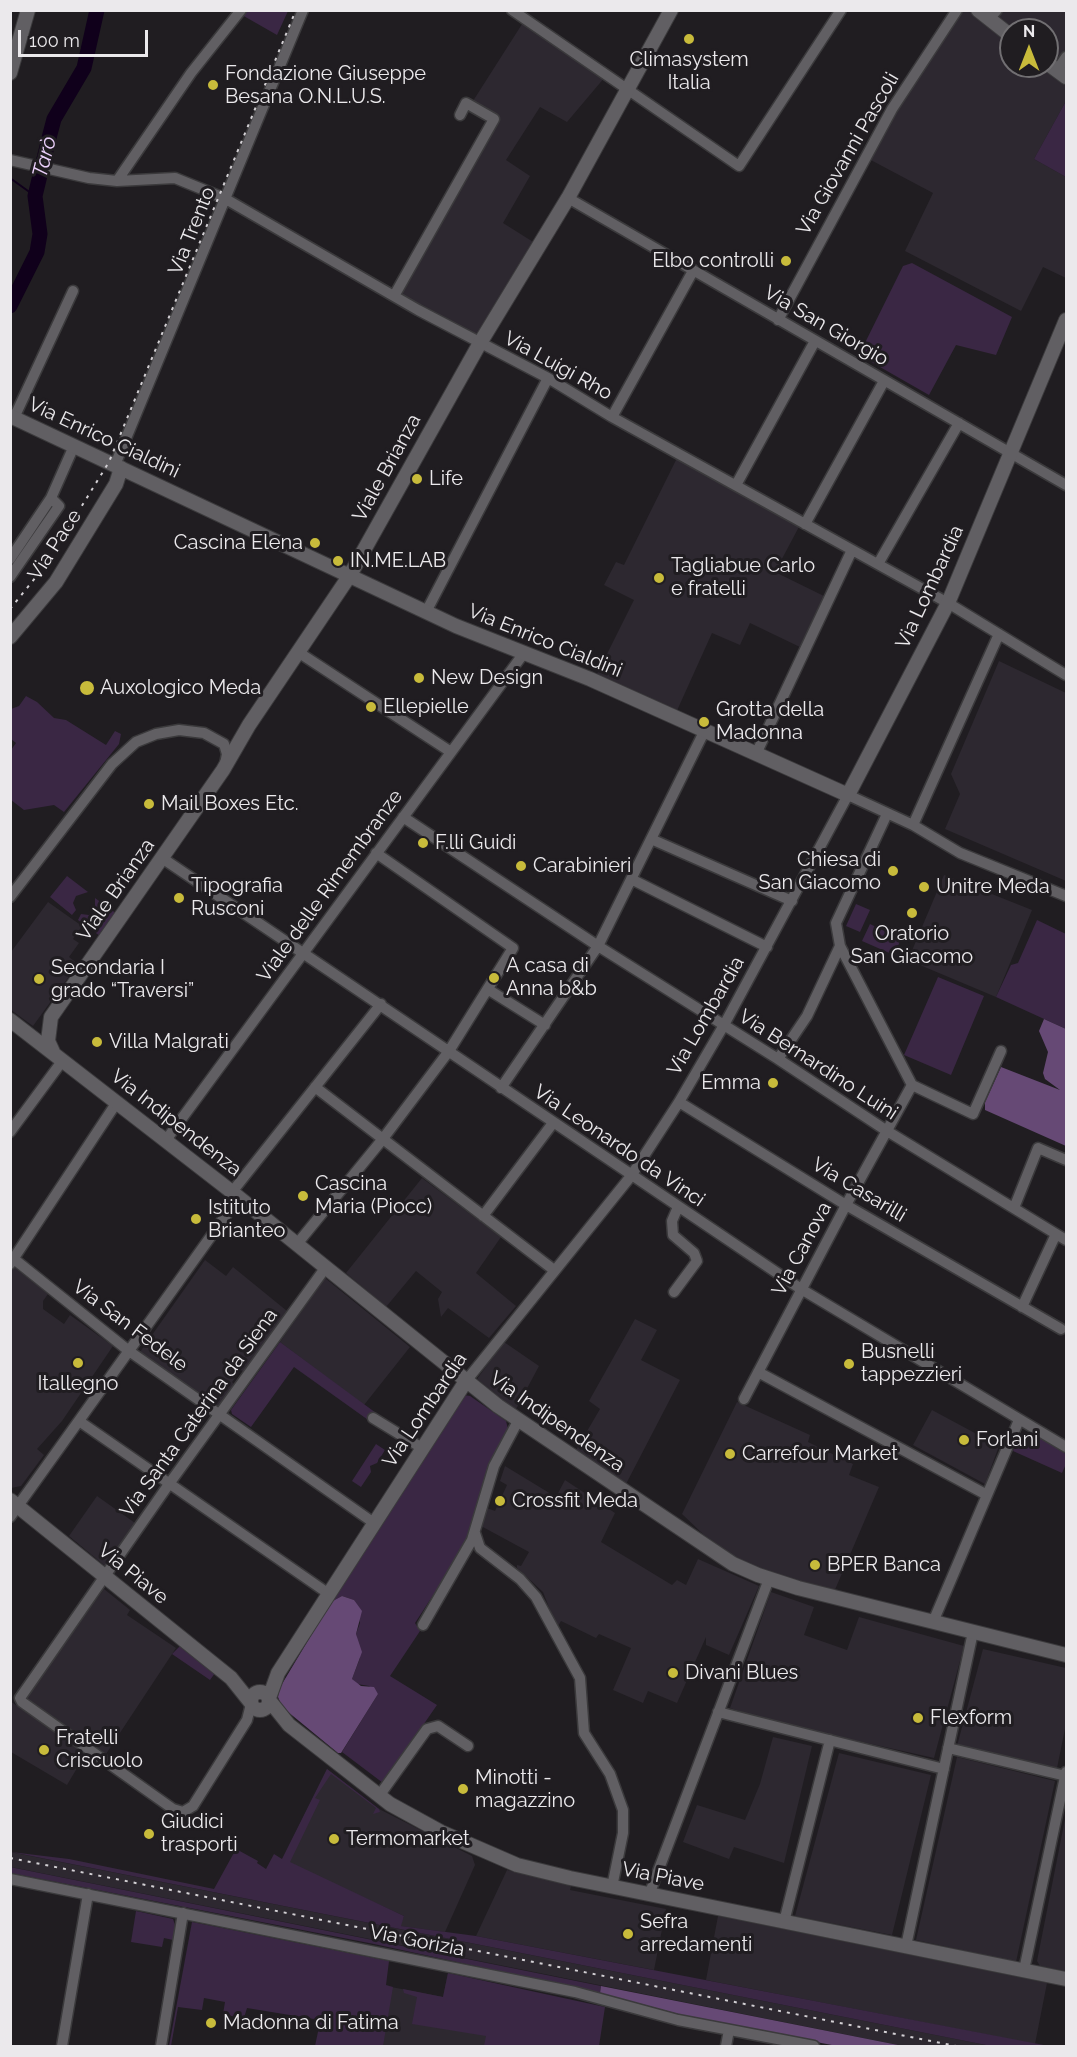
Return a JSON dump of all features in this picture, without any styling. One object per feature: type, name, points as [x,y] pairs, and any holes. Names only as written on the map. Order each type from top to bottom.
[{"type":"street","points":[[10,73],[28,10]]},
{"type":"street","points":[[117,181],[191,73],[241,10]]},
{"type":"street","name":"Via Trento","points":[[118,467],[224,198],[303,10]]},
{"type":"street","points":[[512,10],[739,166],[841,10]]},
{"type":"street","name":"Viale Brianza","points":[[26,1032],[35,1032],[51,1017],[223,770],[249,725],[350,575],[480,343],[568,198],[671,10]]},
{"type":"street","name":"Via Giovanni Pascoli","points":[[778,320],[892,109],[957,10]]},
{"type":"street","points":[[988,13],[999,24]]},
{"type":"street","points":[[394,296],[494,119],[466,103],[460,115]]},
{"type":"street","name":"Via Luigi Rho","points":[[10,160],[88,178],[117,181],[149,178],[183,180],[224,198],[394,296],[548,378],[612,417],[948,603],[1066,675]]},
{"type":"street","points":[[127,166],[149,178]]},
{"type":"street","name":"Via San Giorgio","points":[[568,198],[1066,485]]},
{"type":"street","points":[[612,417],[693,271]]},
{"type":"street","points":[[12,417],[73,291]]},
{"type":"street","name":"Via Lombardia","points":[[259,1701],[466,1381],[631,1176],[679,1102],[724,1025],[792,901],[948,603],[1066,320]]},
{"type":"street","points":[[736,485],[815,341]]},
{"type":"street","points":[[426,612],[548,378]]},
{"type":"street","points":[[805,524],[884,381]]},
{"type":"street","name":"Via Enrico Cialdini","points":[[12,417],[426,612],[705,730],[913,825],[960,853],[1066,896]]},
{"type":"street","points":[[878,564],[959,423]]},
{"type":"street","points":[[10,559],[54,500],[74,446]]},
{"type":"street","name":"Via Pace","points":[[10,637],[56,582],[116,484],[118,467]]},
{"type":"street","points":[[10,577],[42,533],[58,506],[54,500]]},
{"type":"street","points":[[756,754],[852,550]]},
{"type":"street","points":[[913,825],[999,634]]},
{"type":"street","points":[[298,652],[451,752]]},
{"type":"street","name":"Viale delle Rimembranze","points":[[166,1140],[524,653]]},
{"type":"street","points":[[10,897],[125,750],[145,737],[167,732],[192,731],[214,736],[234,737],[249,725]]},
{"type":"street","points":[[501,1088],[598,946],[705,730]]},
{"type":"street","points":[[214,736],[226,749],[223,770]]},
{"type":"street","points":[[888,814],[836,923],[840,946],[912,1085],[973,1114],[1001,1051]]},
{"type":"street","name":"Via Bernardino Luini","points":[[403,817],[598,946],[778,1059],[886,1131],[1066,1240]]},
{"type":"street","points":[[651,840],[792,901]]},
{"type":"street","points":[[297,1244],[382,1140],[449,1051],[513,948],[376,853]]},
{"type":"street","name":"Via Leonardo da Vinci","points":[[162,858],[801,1289],[1066,1447]]},
{"type":"street","points":[[631,879],[767,947]]},
{"type":"street","points":[[778,1059],[807,1016],[840,946]]},
{"type":"street","points":[[489,990],[545,1025]]},
{"type":"street","points":[[13,1508],[80,1421],[235,1195],[315,1087],[381,1004]]},
{"type":"street","points":[[10,1132],[58,1056],[48,1041],[51,1017]]},
{"type":"street","name":"Via Indipendenza","points":[[10,1020],[166,1140],[466,1381],[518,1420],[721,1556],[769,1579],[1066,1655]]},
{"type":"street","name":"Via Canova","points":[[744,1399],[846,1204],[912,1085]]},
{"type":"street","points":[[315,1087],[554,1270]]},
{"type":"street","points":[[12,1262],[117,1102]]},
{"type":"street","name":"Via Casarilli","points":[[679,1102],[846,1204],[1061,1329]]},
{"type":"street","points":[[483,1216],[553,1123]]},
{"type":"street","points":[[1014,1208],[1038,1149],[1066,1161]]},
{"type":"street","points":[[674,1292],[697,1261],[694,1253],[673,1235],[672,1221],[678,1207]]},
{"type":"street","points":[[1022,1307],[1056,1234]]},
{"type":"street","name":"Via San Fedele","points":[[12,1262],[129,1351],[374,1523]]},
{"type":"street","name":"Via Santa Caterina da Siena","points":[[259,1701],[193,1806],[183,1812],[154,1795],[22,1702],[20,1698],[169,1484],[326,1268]]},
{"type":"street","points":[[758,1372],[987,1495]]},
{"type":"street","points":[[373,1418],[422,1448]]},
{"type":"street","points":[[423,1625],[475,1533],[497,1458],[518,1420]]},
{"type":"street","points":[[933,1622],[1019,1420]]},
{"type":"street","points":[[80,1421],[328,1594]]},
{"type":"street","name":"Via Piave","points":[[13,1508],[105,1577],[379,1796],[441,1832],[509,1863],[612,1887],[1066,1979]]},
{"type":"street","points":[[475,1533],[480,1548],[520,1578],[536,1597],[580,1678],[584,1733],[610,1774],[623,1810],[623,1833],[612,1887]]},
{"type":"street","points":[[649,1894],[769,1579]]},
{"type":"street","points":[[906,1946],[973,1632]]},
{"type":"street","points":[[718,1712],[944,1769]]},
{"type":"street","points":[[379,1796],[427,1729],[438,1726],[468,1746]]},
{"type":"street","points":[[784,1922],[830,1740]]},
{"type":"street","points":[[948,1748],[1066,1775],[1024,1970]]},
{"type":"street","name":"Via Gorizia","points":[[10,1879],[575,1992],[661,2016],[814,2046]]},
{"type":"street","points":[[62,2046],[88,1894]]},
{"type":"street","points":[[161,2046],[183,1913]]},
{"type":"street","points":[[726,2046],[729,2030]]},
{"type":"shaded area","points":[[246,11],[288,11],[277,35],[242,15]]},
{"type":"shaded area","points":[[959,11],[976,11],[999,29],[999,78],[1059,78],[1059,75],[1066,80],[1066,101],[1034,159],[1066,177],[1066,278],[1043,267],[1021,311],[905,251],[933,193],[867,158]]},
{"type":"shaded area","points":[[984,11],[1066,11],[1066,72],[1059,67],[1059,18],[999,18],[999,22]]},
{"type":"shaded area","points":[[524,21],[605,77],[567,122],[540,107],[506,160],[530,176],[503,223],[538,245],[479,342],[396,295],[498,116],[473,101]]},
{"type":"shaded area","points":[[1066,101],[1066,177],[1034,159]]},
{"type":"shaded area","points":[[912,263],[1012,317],[996,355],[956,345],[929,395],[859,355],[903,266]]},
{"type":"shaded area","points":[[678,456],[801,523],[775,572],[828,598],[802,648],[750,623],[740,645],[712,633],[675,715],[595,678],[634,600],[604,585],[616,562],[624,565]]},
{"type":"shaded area","points":[[999,661],[1066,693],[1066,881],[945,829],[960,794],[951,774]]},
{"type":"shaded area","points":[[26,696],[37,702],[54,718],[66,720],[106,745],[115,731],[121,734],[119,744],[64,812],[54,805],[24,810],[11,800],[11,750],[16,743],[11,739],[11,709],[19,706]]},
{"type":"shaded area","points":[[944,875],[1032,910],[996,997],[908,960]]},
{"type":"shaded area","points":[[67,876],[88,892],[76,896],[73,903],[76,910],[72,915],[50,897]]},
{"type":"shaded area","points":[[95,898],[117,914],[100,936],[78,920],[81,914],[89,915],[95,911]]},
{"type":"shaded area","name":"Secondaria I grado “Traversi”","points":[[48,902],[82,926],[73,939],[79,943],[69,957],[78,964],[33,1026],[11,1010],[11,952]]},
{"type":"shaded area","points":[[856,904],[870,910],[860,932],[846,926]]},
{"type":"shaded area","points":[[1037,920],[1066,934],[1066,1029],[996,997],[1011,965],[1018,963]]},
{"type":"shaded area","points":[[870,924],[901,939],[894,955],[862,941]]},
{"type":"shaded area","points":[[938,977],[984,996],[951,1075],[904,1055]]},
{"type":"shaded area","points":[[1044,1019],[1066,1029],[1066,1146],[985,1110],[985,1102],[1001,1067],[1060,1090],[1045,1079],[1043,1073],[1048,1052],[1039,1031]]},
{"type":"shaded area","points":[[422,1178],[501,1237],[476,1273],[516,1306],[489,1338],[448,1308],[441,1317],[438,1299],[442,1292],[416,1271],[386,1307],[346,1273]]},
{"type":"shaded area","points":[[205,1260],[226,1276],[233,1267],[287,1311],[244,1372],[241,1370],[232,1382],[234,1384],[218,1408],[140,1352]]},
{"type":"shaded area","points":[[14,1267],[48,1294],[43,1301],[43,1309],[64,1324],[70,1315],[113,1346],[62,1421],[37,1449],[44,1455],[21,1486],[11,1488],[10,1271]]},
{"type":"shaded area","points":[[325,1278],[410,1347],[364,1405],[280,1342]]},
{"type":"shaded area","points":[[635,1319],[657,1330],[641,1360],[680,1380],[626,1484],[576,1450],[600,1409],[589,1401]]},
{"type":"shaded area","points":[[280,1342],[376,1413],[371,1422],[294,1367],[251,1427],[232,1414],[231,1410]]},
{"type":"shaded area","points":[[504,1342],[539,1366],[515,1411],[477,1379]]},
{"type":"shaded area","points":[[464,1395],[470,1396],[506,1421],[508,1429],[471,1523],[465,1546],[415,1623],[420,1631],[390,1676],[437,1705],[383,1783],[342,1752],[378,1694],[369,1686],[357,1684],[352,1679],[360,1658],[356,1634],[360,1623],[354,1600],[342,1596],[331,1602]]},
{"type":"shaded area","points":[[737,1402],[810,1435],[808,1442],[853,1464],[849,1475],[879,1487],[834,1592],[747,1565],[704,1535],[682,1514]]},
{"type":"shaded area","points":[[932,1410],[999,1446],[985,1484],[913,1445]]},
{"type":"shaded area","points":[[1032,1433],[1066,1454],[1066,1464],[1062,1473],[1013,1451],[1019,1437]]},
{"type":"shaded area","points":[[376,1444],[385,1450],[377,1463],[370,1466],[371,1472],[361,1487],[352,1481]]},
{"type":"shaded area","points":[[505,1466],[556,1497],[565,1480],[615,1513],[601,1542],[672,1585],[677,1580],[686,1585],[698,1559],[759,1586],[729,1655],[706,1645],[706,1637],[677,1703],[648,1691],[643,1703],[613,1690],[631,1648],[599,1634],[596,1638],[561,1621],[557,1628],[543,1592],[517,1568],[517,1565],[521,1566],[529,1552],[481,1526],[487,1508],[495,1511],[507,1485],[500,1481]]},
{"type":"shaded area","points":[[97,1496],[135,1523],[105,1566],[69,1536]]},
{"type":"shaded area","points":[[104,1589],[130,1610],[127,1615],[176,1648],[106,1754],[28,1699],[27,1696]]},
{"type":"shaded area","points":[[771,1592],[814,1607],[804,1635],[847,1650],[859,1617],[964,1646],[934,1758],[773,1722],[730,1708]]},
{"type":"shaded area","points":[[342,1596],[354,1600],[362,1611],[356,1634],[362,1652],[352,1679],[361,1686],[374,1687],[378,1694],[341,1753],[338,1753],[282,1707],[278,1697],[279,1689],[331,1602]]},
{"type":"shaded area","points":[[181,1645],[215,1673],[210,1680],[172,1654]]},
{"type":"shaded area","points":[[983,1649],[1066,1668],[1066,1724],[1057,1768],[957,1746]]},
{"type":"shaded area","points":[[10,1701],[86,1753],[67,1785],[11,1752]]},
{"type":"shaded area","points":[[773,1737],[812,1746],[784,1863],[734,1847],[729,1859],[683,1842],[697,1805],[745,1820],[760,1784]]},
{"type":"shaded area","points":[[839,1753],[931,1775],[892,1935],[795,1916]]},
{"type":"shaded area","points":[[957,1757],[1055,1781],[1016,1962],[916,1940]]},
{"type":"shaded area","points":[[327,1769],[379,1809],[472,1856],[475,1865],[445,1932],[400,1926],[404,1916],[282,1860]]},
{"type":"shaded area","points":[[327,1769],[379,1809],[380,1812],[373,1814],[376,1808],[331,1774],[315,1798],[320,1800],[290,1862],[404,1916],[401,1926],[476,1936],[1049,2046],[991,2046],[11,1852],[69,1859],[214,1889],[236,1849],[258,1861],[257,1863],[266,1869],[274,1854],[282,1859]]},
{"type":"shaded area","points":[[1066,1814],[1066,1971],[1040,1966],[1037,1961]]},
{"type":"shaded area","points":[[10,1852],[991,2046],[903,2046],[11,1867]]},
{"type":"shaded area","points":[[10,1867],[601,1986],[600,1993],[374,1944],[11,1873]]},
{"type":"shaded area","points":[[507,1870],[571,1886],[570,1890],[666,1909],[654,1970],[476,1936]]},
{"type":"shaded area","points":[[136,1911],[173,1919],[175,1925],[173,1940],[164,1938],[162,1947],[131,1942]]},
{"type":"shaded area","points":[[718,1916],[1047,1983],[1035,2044],[706,1980]]},
{"type":"shaded area","points":[[192,1922],[389,1961],[386,1985],[393,1987],[383,2046],[315,2046],[319,2027],[314,2019],[247,2008],[244,2018],[240,2018],[223,2014],[225,2002],[204,1998],[202,2010],[178,2007],[171,2046],[169,2046]]},
{"type":"shaded area","points":[[448,1973],[522,2046],[374,2046],[386,1986],[443,1997]]},
{"type":"shaded area","points":[[448,1973],[605,2007],[599,2046],[484,2046],[486,2036],[412,2024],[417,1997],[404,1993],[403,1989],[443,1997]]},
{"type":"shaded area","points":[[601,1986],[903,2046],[837,2046],[697,2019],[600,1993]]},
{"type":"waterway","name":"Tarò","points":[[10,306],[37,252],[40,234],[35,196],[49,138],[54,119],[84,68],[97,10]]},
{"type":"waterway","points":[[10,178],[35,196]]},
{"type":"railway","points":[[10,609],[44,567],[109,462],[296,10]]},
{"type":"railway","points":[[10,1858],[956,2046]]},
{"type":"place","name":"Climasystem Italia","points":[[689,39]]},
{"type":"place","name":"Fondazione Giuseppe Besana O.N.L.U.S.","points":[[213,85]]},
{"type":"place","name":"Elbo controlli","points":[[786,261]]},
{"type":"place","name":"Life","points":[[417,479]]},
{"type":"place","name":"Cascina Elena","points":[[315,543]]},
{"type":"place","name":"IN.ME.LAB","points":[[338,561]]},
{"type":"place","name":"Tagliabue Carlo e fratelli","points":[[659,578]]},
{"type":"place","name":"New Design","points":[[419,678]]},
{"type":"place","name":"Auxologico Meda","points":[[87,688]]},
{"type":"place","name":"Ellepielle","points":[[371,707]]},
{"type":"place","name":"Grotta della Madonna","points":[[704,722]]},
{"type":"place","name":"Mail Boxes Etc.","points":[[149,804]]},
{"type":"place","name":"F.lli Guidi","points":[[423,843]]},
{"type":"place","name":"Carabinieri","points":[[521,866]]},
{"type":"place","name":"Chiesa di San Giacomo","points":[[893,871]]},
{"type":"place","name":"Unitre Meda","points":[[924,887]]},
{"type":"place","name":"Tipografia Rusconi","points":[[179,898]]},
{"type":"place","name":"Oratorio San Giacomo","points":[[912,913]]},
{"type":"place","name":"A casa di Anna b&b","points":[[494,978]]},
{"type":"place","name":"Secondaria I grado “Traversi”","points":[[39,979]]},
{"type":"place","name":"Villa Malgrati","points":[[97,1042]]},
{"type":"place","name":"Emma","points":[[773,1083]]},
{"type":"place","name":"Cascina Maria (Piocc)","points":[[303,1196]]},
{"type":"place","name":"Istituto Brianteo","points":[[196,1219]]},
{"type":"place","name":"Itallegno","points":[[78,1363]]},
{"type":"place","name":"Busnelli tappezzieri","points":[[849,1364]]},
{"type":"place","name":"Forlani","points":[[964,1440]]},
{"type":"place","name":"Carrefour Market","points":[[730,1454]]},
{"type":"place","name":"Crossfit Meda","points":[[500,1501]]},
{"type":"place","name":"BPER Banca","points":[[815,1565]]},
{"type":"place","name":"Divani Blues","points":[[673,1673]]},
{"type":"place","name":"Flexform","points":[[918,1718]]},
{"type":"place","name":"Fratelli Criscuolo","points":[[44,1750]]},
{"type":"place","name":"Minotti - magazzino","points":[[463,1789]]},
{"type":"place","name":"Giudici trasporti","points":[[149,1834]]},
{"type":"place","name":"Termomarket","points":[[334,1839]]},
{"type":"place","name":"Sefra arredamenti","points":[[628,1934]]},
{"type":"place","name":"Madonna di Fatima","points":[[211,2023]]}]
